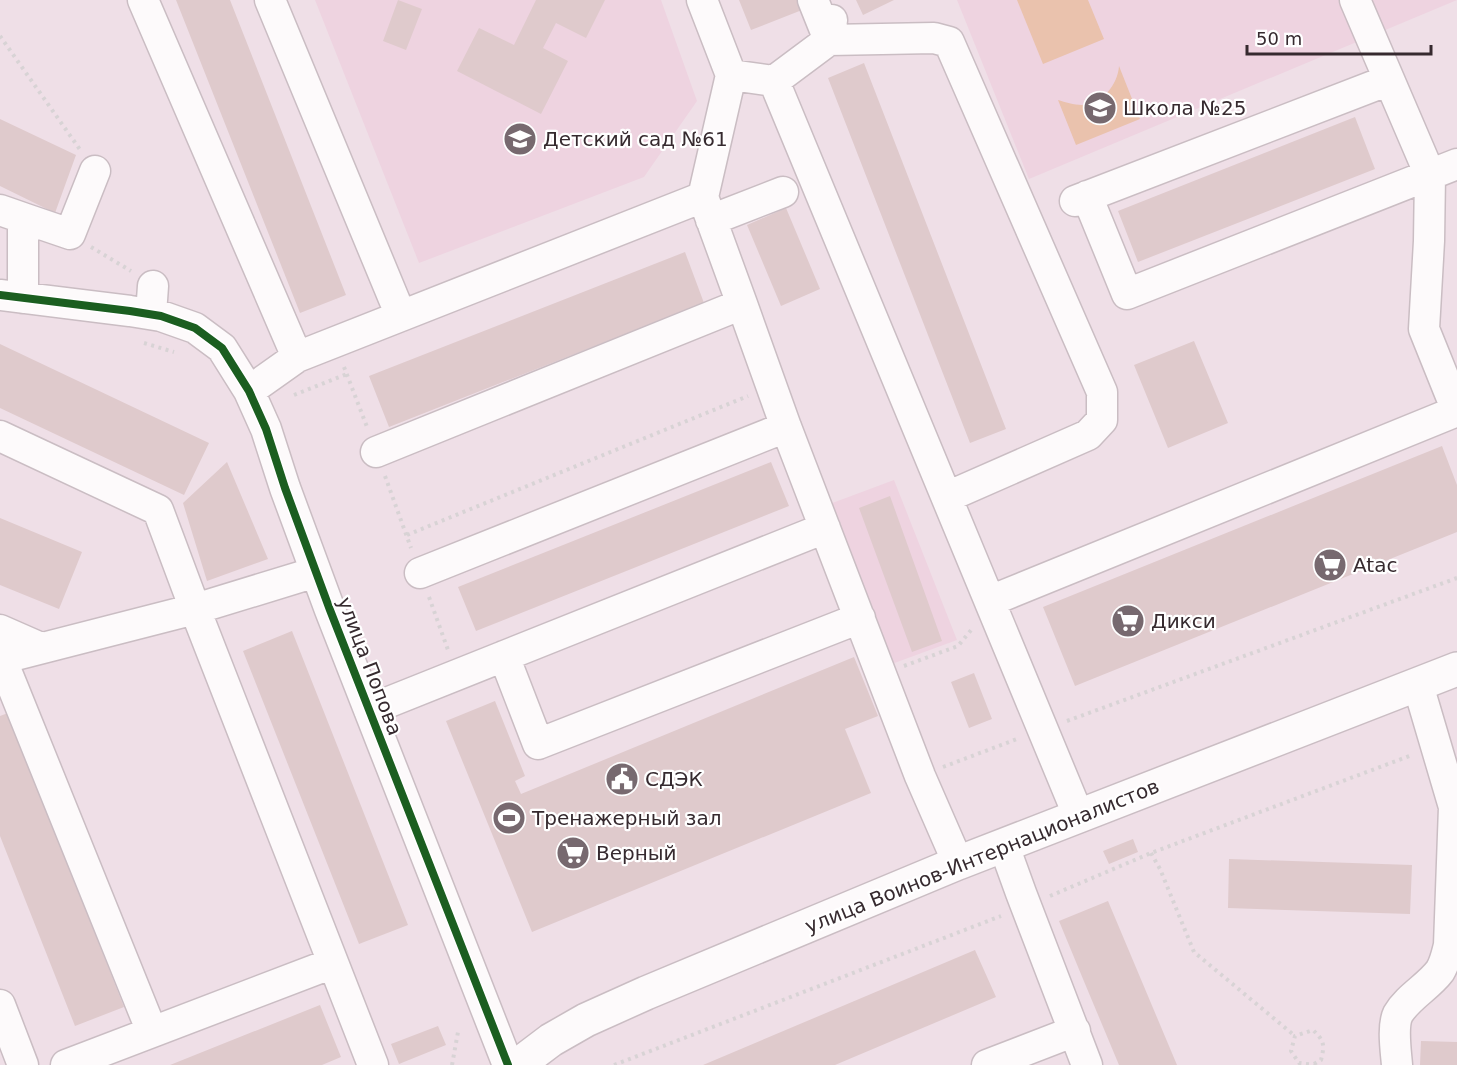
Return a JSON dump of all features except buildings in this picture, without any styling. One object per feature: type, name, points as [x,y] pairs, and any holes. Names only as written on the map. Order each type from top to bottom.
[{"type":"main road","name":"улица Воинов-Интернационалистов","points":[[518,1065],[551,1040],[586,1020],[646,993],[958,863],[1457,669]]},
{"type":"street","points":[[143,0],[297,357]]},
{"type":"street","points":[[270,0],[401,316]]},
{"type":"street","points":[[702,0],[730,75],[707,208],[786,428],[920,776],[958,863]]},
{"type":"street","points":[[813,0],[830,40]]},
{"type":"street","points":[[830,40],[834,0]]},
{"type":"street","points":[[988,596],[1457,411],[1424,329],[1429,249],[1430,175],[1355,0]]},
{"type":"street","points":[[730,75],[774,81],[830,40],[934,38],[949,42],[1102,392],[1102,420],[1088,435],[947,497]]},
{"type":"street","points":[[1389,80],[1081,199],[1127,294],[1457,164]]},
{"type":"street","points":[[774,81],[1079,817]]},
{"type":"street","points":[[12,297],[11,214],[70,234],[95,171]]},
{"type":"street","points":[[249,391],[297,357],[401,316],[707,208],[783,192]]},
{"type":"street","name":"улица Попова","points":[[12,297],[155,306],[195,328],[222,348],[249,391],[266,429],[316,572],[508,1065]]},
{"type":"street","points":[[376,452],[742,304]]},
{"type":"street","points":[[420,573],[786,428]]},
{"type":"street","points":[[0,436],[158,510],[373,1065]]},
{"type":"street","points":[[369,710],[825,528]]},
{"type":"street","points":[[152,1032],[0,649],[41,648],[195,609],[316,572]]},
{"type":"street","points":[[504,656],[538,744],[860,618]]},
{"type":"street","points":[[1397,1065],[1395,1030],[1397,1016],[1440,971],[1449,945],[1454,807],[1418,685]]},
{"type":"street","points":[[1004,846],[1087,1065]]},
{"type":"street","points":[[66,1065],[333,963]]},
{"type":"street","points":[[0,1005],[23,1065]]},
{"type":"street","points":[[987,1065],[1074,1031]]},
{"type":"path","points":[[0,36],[95,171]]},
{"type":"path","points":[[70,234],[134,273],[155,306]]},
{"type":"path","points":[[141,342],[183,354]]},
{"type":"path","points":[[335,342],[376,452]]},
{"type":"path","points":[[285,399],[347,374]]},
{"type":"path","points":[[407,535],[772,387]]},
{"type":"path","points":[[920,776],[1457,578]]},
{"type":"path","points":[[881,674],[958,646],[971,631],[988,596]]},
{"type":"path","points":[[614,1065],[1026,906],[1151,854],[1436,745]]},
{"type":"path","points":[[1151,854],[1160,869],[1194,952],[1295,1036]]},
{"type":"path","points":[[1313,1030],[1322,1039],[1324,1048],[1321,1060],[1315,1065],[1299,1063],[1291,1051],[1295,1036],[1313,1030]]},
{"type":"path","points":[[452,1065],[458,1032]]},
{"type":"shaded area","name":"Детский сад №61","points":[[315,0],[661,0],[697,101],[644,177],[419,263]]},
{"type":"shaded area","name":"Школа №25","points":[[957,0],[1457,0],[1029,179]]},
{"type":"shaded area","points":[[1017,0],[1088,0],[1104,39],[1043,64]]},
{"type":"shaded area","points":[[1119,66],[1140,119],[1076,145],[1058,100],[1082,105],[1096,101],[1108,92],[1116,80]]},
{"type":"shaded area","points":[[894,480],[957,640],[889,665],[827,505]]},
{"type":"cycle path","points":[[0,295],[161,316],[195,328],[222,348],[249,391],[266,429],[330,610],[508,1065]]},
{"type":"place","name":"Школа №25","points":[[1100,108]]},
{"type":"place","name":"Детский сад №61","points":[[520,139]]},
{"type":"place","name":"Atac","points":[[1330,565]]},
{"type":"place","name":"Дикси","points":[[1128,621]]},
{"type":"place","name":"СДЭК","points":[[622,779]]},
{"type":"place","name":"Тренажерный зал","points":[[509,818]]},
{"type":"place","name":"Верный","points":[[573,853]]}]
